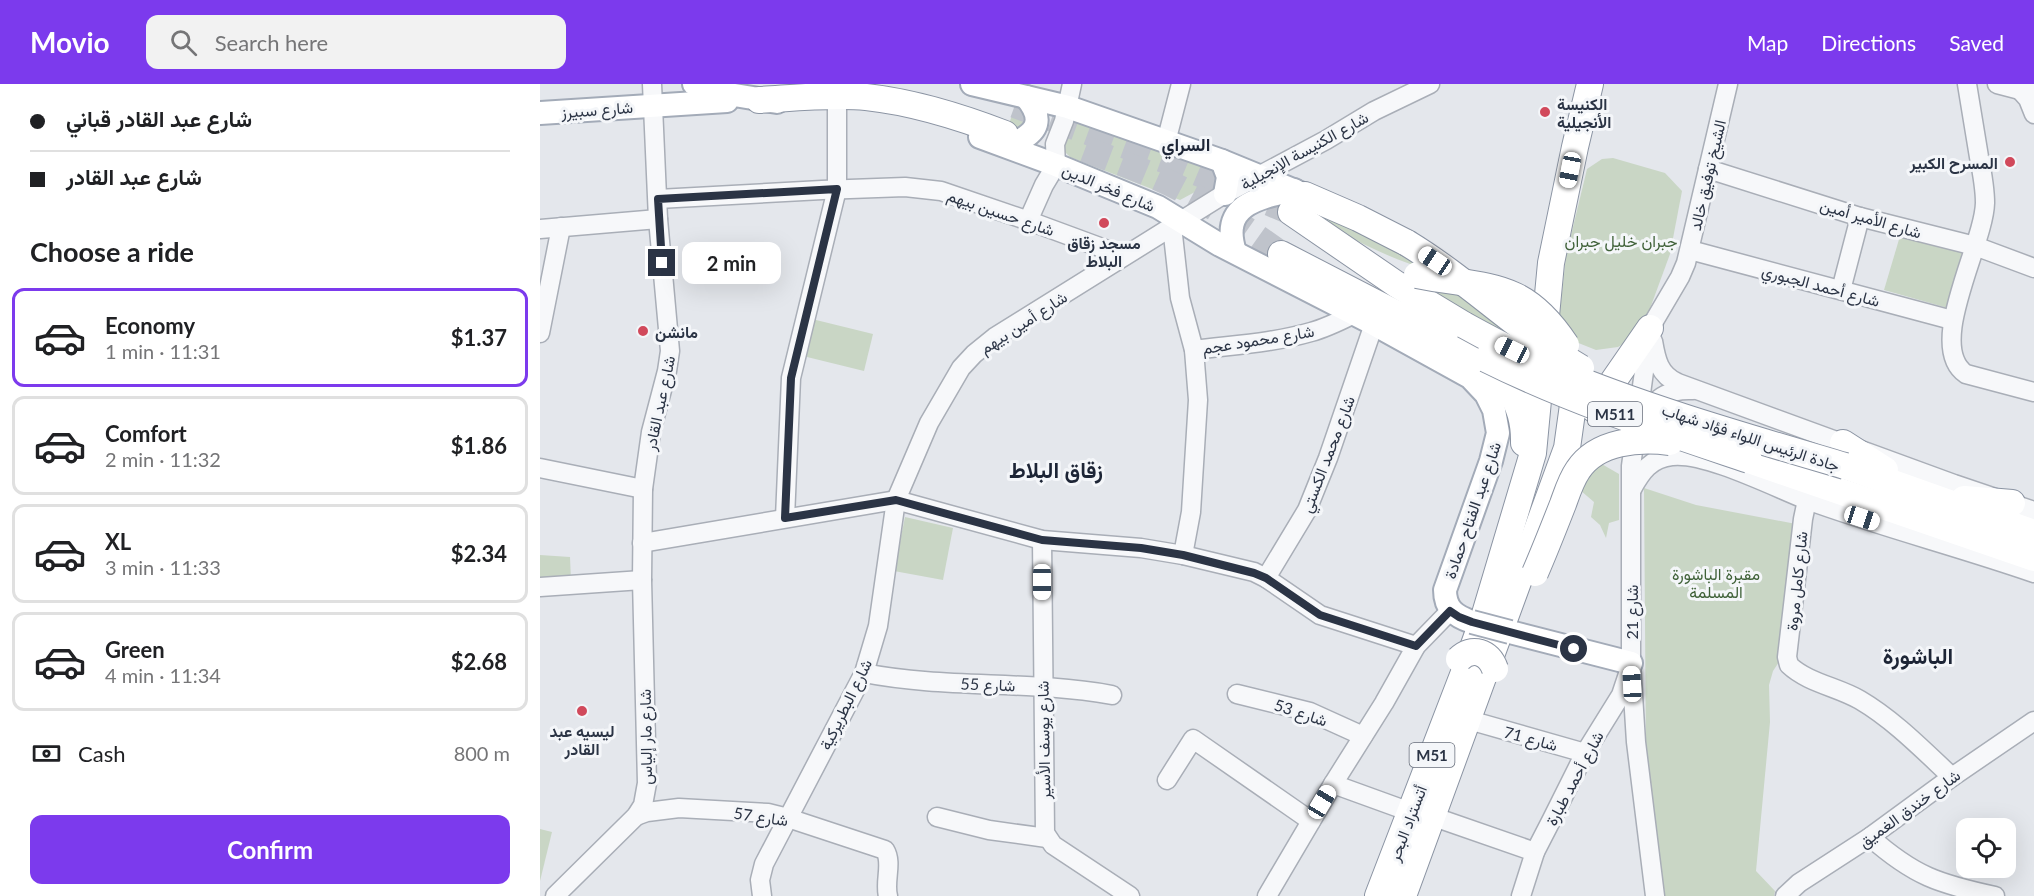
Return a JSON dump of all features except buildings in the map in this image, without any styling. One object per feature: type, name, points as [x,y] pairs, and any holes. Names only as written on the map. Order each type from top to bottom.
[{"type":"highway","points":[[884,84],[937,96],[1007,133]]},
{"type":"highway","name":"M51","points":[[1486,621],[1533,453],[1551,263],[1590,84]]},
{"type":"highway","points":[[759,100],[864,97],[934,111],[1007,133]]},
{"type":"highway","points":[[1298,204],[1358,218],[1407,243],[1446,268],[1525,331],[1564,358],[1647,404]]},
{"type":"highway","points":[[1298,204],[1384,261],[1417,275],[1450,282],[1488,286],[1509,292],[1531,304],[1566,345],[1574,380],[1567,448]]},
{"type":"highway","name":"جادة الرئيس اللواء فؤاد شهاب","points":[[1298,204],[1458,338],[1701,423],[1844,455],[1926,496],[2034,533]]},
{"type":"highway","name":"جادة الرئيس اللواء فؤاد شهاب","points":[[1281,254],[1458,338],[1555,392],[1724,452],[1842,502],[1933,523],[2034,558]]},
{"type":"highway","points":[[1567,448],[1650,328]]},
{"type":"highway","points":[[1411,896],[1495,669],[1486,621],[1490,549],[1522,452],[1524,430],[1518,403],[1509,389],[1458,338]]},
{"type":"highway","points":[[1368,896],[1459,659],[1486,621],[1526,590],[1577,471],[1593,456],[1617,444],[1636,440],[1667,442],[1724,452]]},
{"type":"highway","name":"M51","points":[[1486,621],[1567,448]]},
{"type":"highway","points":[[1926,496],[2023,507]]},
{"type":"highway","points":[[1933,523],[2008,564]]},
{"type":"highway","name":"أتستراد البحر","points":[[1378,896],[1486,621]]},
{"type":"highway","name":"أتستراد البحر","points":[[1403,896],[1486,621]]},
{"type":"highway","points":[[1459,659],[1466,654],[1480,652],[1491,660],[1495,669]]},
{"type":"main road","name":"شارع فخر الدين","points":[[694,84],[716,92],[759,100],[904,114],[1007,133],[1056,165],[1158,207],[1177,223],[1374,324],[1470,377],[1486,394]]},
{"type":"main road","points":[[972,84],[1068,107],[1222,161],[1255,174],[1298,204]]},
{"type":"main road","points":[[653,95],[759,100]]},
{"type":"main road","name":"شارع سبيرز","points":[[540,113],[653,95]]},
{"type":"main road","points":[[1007,133],[1026,138],[1035,126],[1035,111],[1026,97]]},
{"type":"main road","points":[[1222,161],[1228,177],[1225,194]]},
{"type":"main road","points":[[1235,252],[1231,229],[1238,212],[1254,200],[1298,204]]},
{"type":"main road","name":"شارع عبد الفتاح حمادة","points":[[1486,394],[1494,410],[1498,433],[1491,461],[1445,590],[1445,600],[1486,621]]},
{"type":"main road","points":[[1486,621],[1631,663]]},
{"type":"street","points":[[1028,221],[1044,184],[1056,165],[1055,144],[1068,107],[1072,84]]},
{"type":"street","points":[[1166,142],[1181,84]]},
{"type":"street","name":"شارع الكنيسة الإنجيلية","points":[[1177,223],[1375,100],[1411,84]]},
{"type":"street","name":"شارع الكنيسة الإنجيلية","points":[[1255,174],[1326,140],[1374,111],[1430,84]]},
{"type":"street","name":"الشيخ توفيق خالد","points":[[1650,328],[1680,277],[1690,250],[1728,84]]},
{"type":"street","points":[[1967,84],[1984,192],[1984,217],[1952,320],[1950,348],[1953,359],[1960,369],[1974,377],[2034,392]]},
{"type":"street","points":[[1997,84],[2027,91],[2034,114]]},
{"type":"street","name":"شارع عبد القادر","points":[[642,543],[643,489],[651,432],[670,351],[658,219],[653,95]]},
{"type":"street","points":[[785,518],[791,378],[837,189],[837,107]]},
{"type":"street","name":"شارع الأمير أمين","points":[[1708,169],[1860,217],[1975,246],[2034,268]]},
{"type":"street","name":"شارع حسين بيهم","points":[[658,199],[837,189],[905,188],[941,191],[1124,256]]},
{"type":"street","points":[[1841,290],[1860,217]]},
{"type":"street","points":[[540,229],[658,219]]},
{"type":"street","points":[[1177,223],[1180,298],[1194,350],[1198,400],[1191,512],[1183,555]]},
{"type":"street","name":"شارع أمين بيهم","points":[[896,500],[929,423],[962,369],[974,354],[1006,330],[1177,223]]},
{"type":"street","points":[[540,333],[561,227]]},
{"type":"street","name":"شارع أحمد الجبوري","points":[[1690,250],[1952,320]]},
{"type":"street","name":"شارع محمود عجم","points":[[1194,350],[1309,333],[1354,314]]},
{"type":"street","name":"شارع محمد الكستي","points":[[1266,578],[1310,502],[1328,458],[1374,324]]},
{"type":"street","points":[[1650,328],[1656,357],[1663,372],[1672,380],[1844,455],[2023,507]]},
{"type":"street","name":"شارع 21","points":[[1650,328],[1632,453],[1630,493],[1631,663],[1636,742],[1655,896]]},
{"type":"street","points":[[1671,456],[1659,446],[1651,431],[1648,421],[1651,409],[1668,392],[1697,390]]},
{"type":"street","points":[[1630,493],[1639,475],[1647,466],[1660,458],[1685,456],[1713,462],[1807,500],[1842,502],[2034,573]]},
{"type":"street","points":[[540,468],[643,489]]},
{"type":"street","points":[[642,543],[896,500],[1042,540],[1141,548],[1183,555],[1254,573],[1266,578],[1320,615],[1416,646],[1486,621]]},
{"type":"street","name":"شارع البطريركية","points":[[762,896],[760,880],[764,864],[864,673],[879,626],[896,500]]},
{"type":"street","name":"شارع كامل مروة","points":[[1807,500],[1788,663],[1803,675],[1853,696],[1874,709],[1952,777]]},
{"type":"street","name":"شارع يوسف الأسير","points":[[1042,540],[1044,828],[1047,838]]},
{"type":"street","name":"شارع مار إلياس","points":[[555,896],[636,816],[643,805],[647,783],[642,543]]},
{"type":"street","points":[[540,587],[642,580]]},
{"type":"street","points":[[1267,896],[1416,646]]},
{"type":"street","name":"شارع أحمد طبارة","points":[[1521,896],[1535,852],[1585,753],[1620,695],[1631,663]]},
{"type":"street","name":"شارع 55","points":[[864,673],[927,681],[1078,689],[1112,695]]},
{"type":"street","name":"شارع 53","points":[[1237,694],[1310,712],[1364,736]]},
{"type":"street","name":"شارع خندق الغميق","points":[[1785,896],[1798,883],[1870,837],[2034,721]]},
{"type":"street","name":"شارع 71","points":[[1476,722],[1585,753]]},
{"type":"street","points":[[1167,780],[1192,739],[1311,821]]},
{"type":"street","points":[[647,783],[664,804],[679,808]]},
{"type":"street","points":[[1333,784],[1402,809]]},
{"type":"street","name":"شارع 57","points":[[636,816],[647,812],[679,808],[768,813],[788,818],[882,848],[888,856],[885,885],[888,896]]},
{"type":"street","points":[[937,817],[988,830],[1047,838],[1107,890],[1130,896]]},
{"type":"street","points":[[1440,819],[1535,852]]},
{"type":"street","points":[[1870,837],[1897,860],[1928,878],[1995,896]]},
{"type":"green space","points":[[1017,101],[1032,120],[1004,138]]},
{"type":"green space","points":[[1076,117],[1219,165],[1221,178],[1180,200],[1070,157],[1063,150],[1062,130]]},
{"type":"green space","name":"جبران خليل جبران","points":[[1613,158],[1665,173],[1682,191],[1670,254],[1648,314],[1637,336],[1618,347],[1596,350],[1571,340],[1559,321],[1566,256],[1587,169],[1602,159]]},
{"type":"green space","points":[[1299,207],[1368,234],[1436,272],[1365,245]]},
{"type":"green space","points":[[1900,236],[1962,253],[1948,308],[1884,290]]},
{"type":"green space","points":[[1416,290],[1460,290],[1561,364]]},
{"type":"green space","points":[[812,319],[873,334],[864,371],[803,356]]},
{"type":"green space","points":[[1600,463],[1619,474],[1619,520],[1609,523],[1606,538],[1600,525],[1591,517],[1594,502],[1580,490]]},
{"type":"green space","name":"مقبرة الباشورة المسلمة","points":[[1644,488],[1696,505],[1796,524],[1779,662],[1773,671],[1769,685],[1770,722],[1756,871],[1775,891],[1774,896],[1665,896],[1646,756]]},
{"type":"green space","points":[[905,517],[953,528],[943,580],[894,571]]},
{"type":"green space","points":[[540,555],[570,557],[571,581],[540,584]]},
{"type":"green space","points":[[540,829],[552,832],[540,881]]},
{"type":"tunnel","points":[[1015,105],[1183,167],[1291,212]]},
{"type":"tunnel","points":[[1085,149],[1179,188],[1227,216],[1281,254]]},
{"type":"place","name":"الكنيسة الأنجيلية","points":[[1545,112]]},
{"type":"place","name":"المسرح الكبير","points":[[2010,162]]},
{"type":"place","name":"مسجد زقاق البلاط","points":[[1104,223]]},
{"type":"place","name":"مانشن","points":[[643,331]]},
{"type":"place","name":"لیسیه عبد القادر","points":[[582,711]]},
{"type":"district","name":"السراي","points":[[1186,144]]},
{"type":"district","name":"زقاق البلاط","points":[[1056,469]]},
{"type":"district","name":"الباشورة","points":[[1918,655]]},
{"type":"route","points":[[662,263],[658,199],[837,189],[791,378],[785,518],[896,500],[1042,540],[1141,548],[1183,555],[1254,573],[1266,578],[1320,615],[1416,646],[1450,611],[1472,622],[1574,649]]}]
